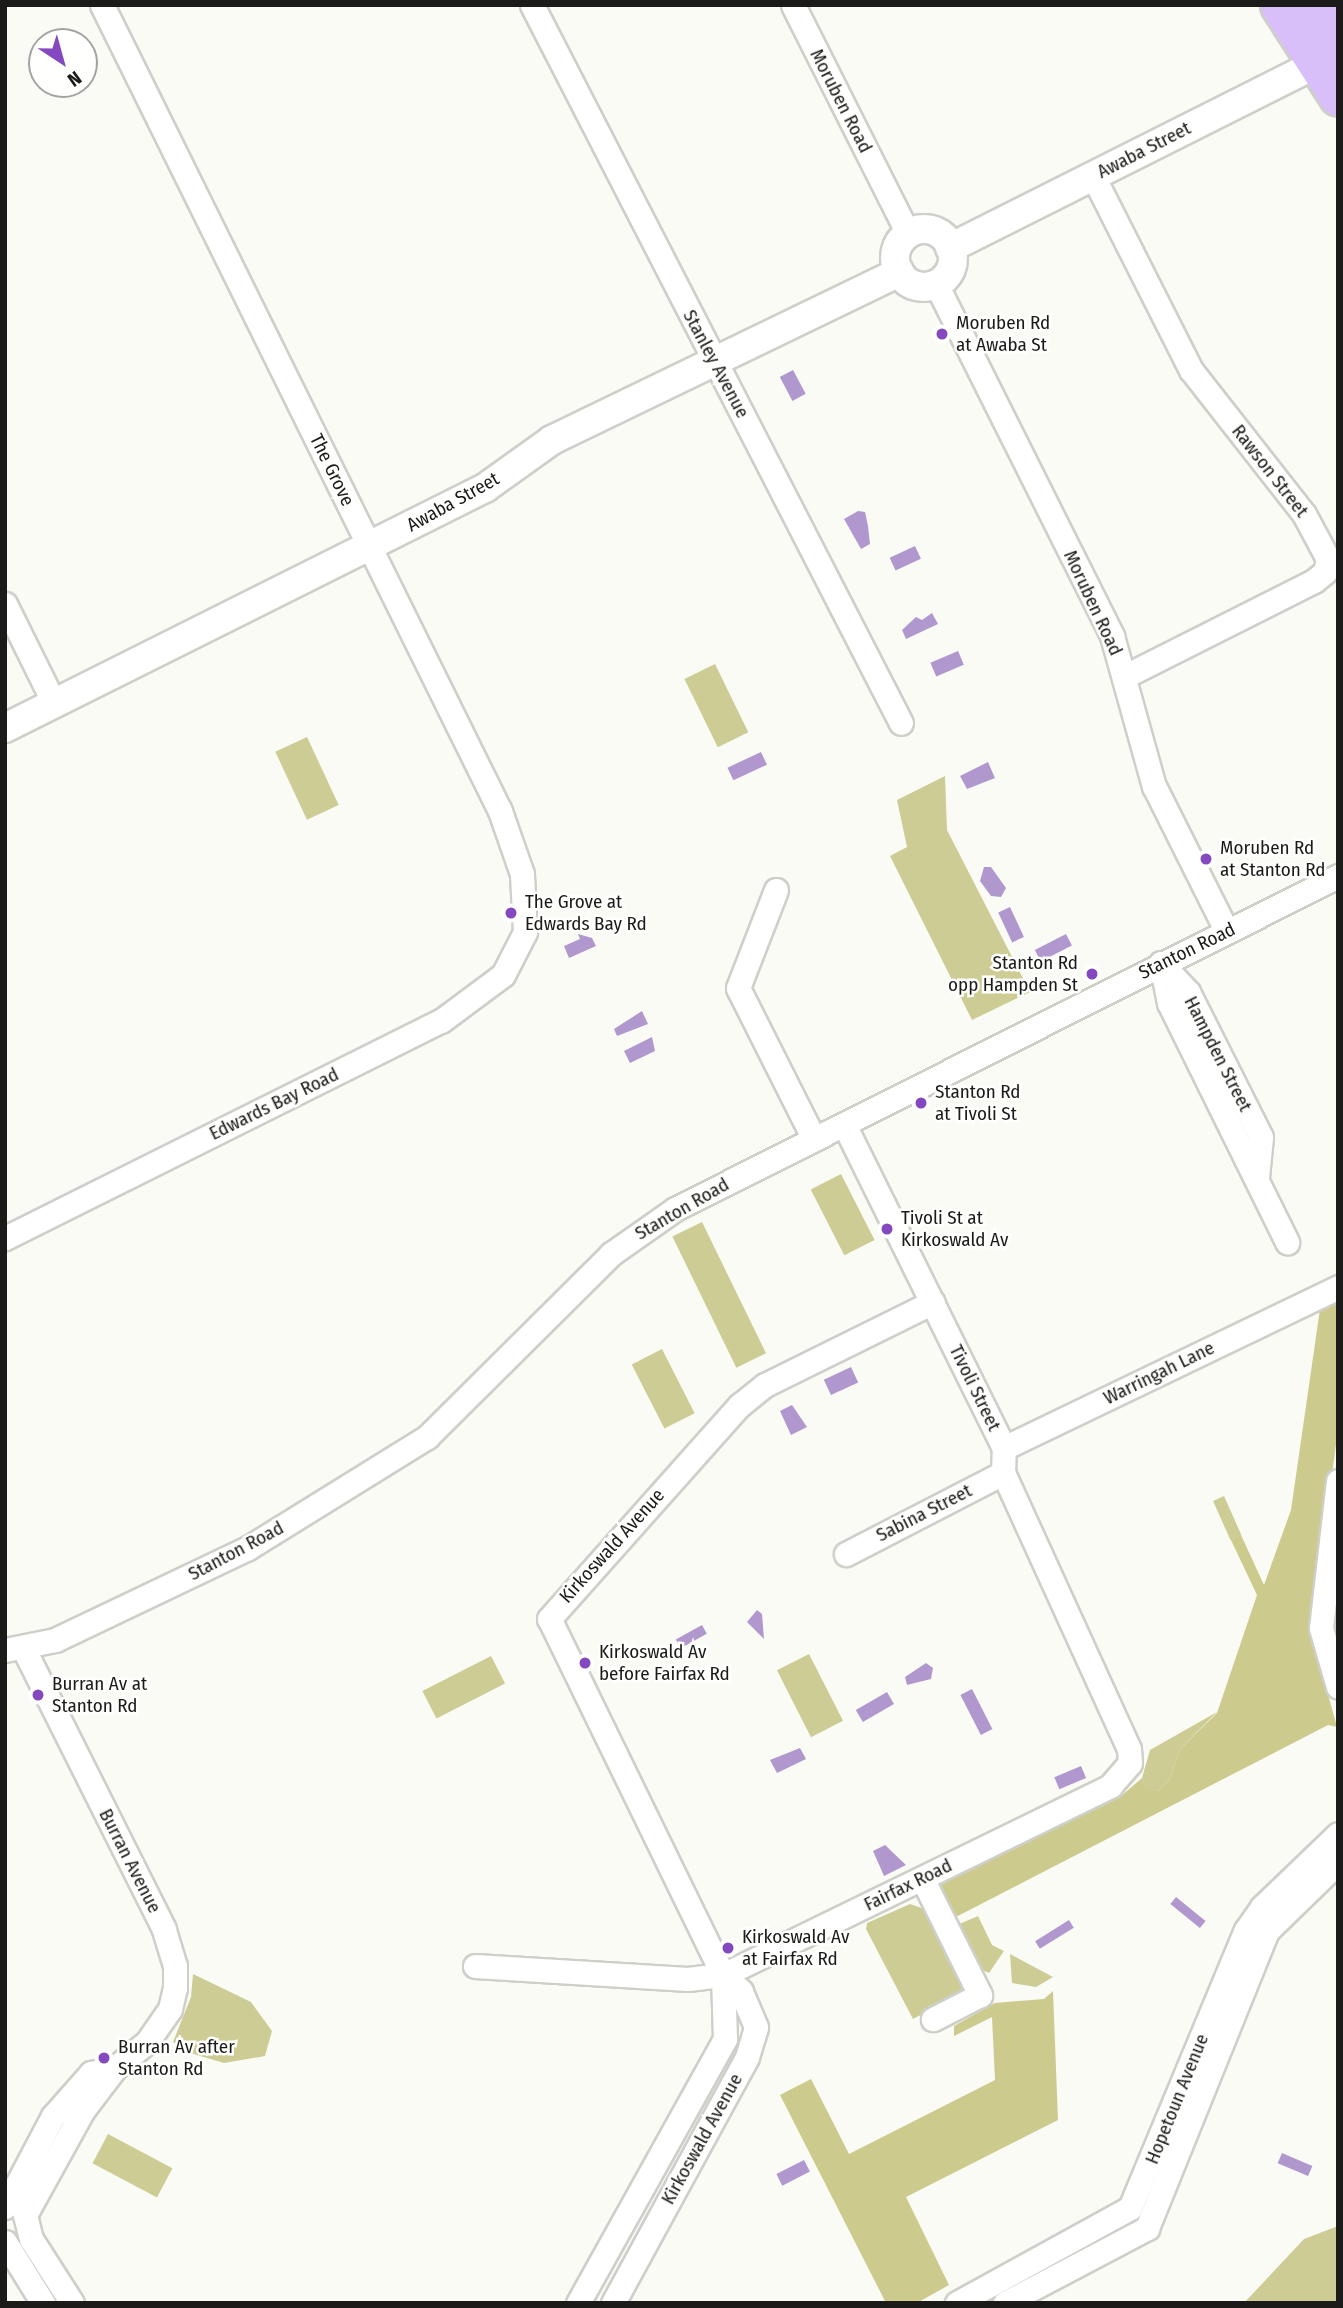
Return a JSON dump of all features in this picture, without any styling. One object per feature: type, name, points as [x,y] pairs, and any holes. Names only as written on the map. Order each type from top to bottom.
[{"type":"highway","points":[[1279,5],[1330,55]]},
{"type":"highway","points":[[1313,5],[1330,55],[1338,97]]},
{"type":"street","name":"The Grove","points":[[102,5],[516,848],[526,900],[522,944]]},
{"type":"street","name":"Stanley Avenue","points":[[532,5],[901,723]]},
{"type":"street","name":"Moruben Road","points":[[793,5],[908,234]]},
{"type":"street","name":"Awaba Street","points":[[950,248],[1330,55]]},
{"type":"street","name":"Rawson Street","points":[[1093,176],[1191,370],[1304,514],[1328,559],[1325,572],[1314,581],[1125,676]]},
{"type":"street","points":[[931,230],[950,248],[949,272],[936,284],[919,287],[899,272],[897,248],[908,234],[931,230]]},
{"type":"street","name":"Awaba Street","points":[[5,728],[485,488],[552,440],[899,272]]},
{"type":"street","name":"Moruben Road","points":[[936,284],[1112,636],[1154,786],[1227,932]]},
{"type":"street","points":[[5,604],[54,703]]},
{"type":"street","name":"Stanton Road","points":[[14,1648],[55,1640],[248,1548],[427,1437],[635,1235],[676,1209],[1338,876]]},
{"type":"street","points":[[776,890],[738,988],[814,1139]]},
{"type":"street","name":"Edwards Bay Road","points":[[5,1238],[441,1021],[503,975],[522,944]]},
{"type":"street","name":"Hampden Street","points":[[1161,963],[1188,992],[1261,1137],[1257,1178],[1287,1242]]},
{"type":"street","name":"Tivoli Street","points":[[844,1124],[1004,1448],[1003,1473],[1129,1749],[1126,1773]]},
{"type":"street","name":"Warringah Lane","points":[[1004,1448],[1338,1287]]},
{"type":"street","name":"Kirkoswald Avenue","points":[[613,2303],[753,2042],[755,2027],[750,2008],[741,1991],[723,1975],[549,1619],[740,1405],[765,1385],[933,1302]]},
{"type":"street","name":"Sabina Street","points":[[846,1553],[1003,1473]]},
{"type":"street","points":[[1338,1481],[1321,1628],[1338,1687]]},
{"type":"street","name":"Burran Avenue","points":[[14,1648],[142,1881],[175,1966],[170,2009],[159,2030],[115,2068],[83,2110],[25,2215],[31,2239],[72,2303]]},
{"type":"street","name":"Fairfax Road","points":[[475,1966],[688,1979],[723,1975],[1110,1786],[1126,1773]]},
{"type":"street","name":"Hopetoun Avenue","points":[[957,2303],[1130,2208],[1246,1930],[1262,1907],[1338,1834]]},
{"type":"street","name":"Hopetoun Avenue","points":[[1004,2303],[1147,2228],[1267,1931],[1338,1862]]},
{"type":"street","points":[[922,1878],[980,1995],[933,2019]]},
{"type":"street","name":"Kirkoswald Avenue","points":[[578,2303],[725,2039],[723,1975]]},
{"type":"street","name":"Burran Avenue","points":[[5,2207],[53,2116],[91,2073],[115,2068]]},
{"type":"street","points":[[5,2242],[43,2303]]},
{"type":"shaded area","points":[[793,370],[806,394],[792,401],[780,377]]},
{"type":"shaded area","points":[[858,511],[865,512],[870,544],[861,549],[844,519]]},
{"type":"shaded area","points":[[915,546],[921,559],[896,571],[890,558]]},
{"type":"shaded area","points":[[932,613],[938,624],[906,639],[902,630],[916,617],[922,620]]},
{"type":"shaded area","points":[[958,651],[964,665],[936,677],[930,663]]},
{"type":"shaded area","points":[[715,664],[748,732],[718,747],[684,679]]},
{"type":"shaded area","points":[[307,737],[339,805],[307,820],[275,752]]},
{"type":"shaded area","points":[[761,752],[767,765],[733,780],[727,768]]},
{"type":"shaded area","points":[[988,762],[995,778],[967,789],[960,776]]},
{"type":"shaded area","points":[[945,776],[947,830],[1030,992],[972,1020],[890,856],[907,847],[897,800]]},
{"type":"shaded area","points":[[984,867],[991,867],[1006,888],[1001,897],[991,896],[980,881]]},
{"type":"shaded area","points":[[1010,907],[1024,937],[1012,942],[998,912]]},
{"type":"shaded area","points":[[578,934],[592,938],[596,946],[569,958],[564,946],[580,939]]},
{"type":"shaded area","points":[[1066,934],[1072,946],[1041,961],[1035,950]]},
{"type":"shaded area","points":[[642,1011],[648,1024],[617,1036],[614,1029]]},
{"type":"shaded area","points":[[652,1037],[655,1051],[630,1063],[624,1051]]},
{"type":"shaded area","points":[[841,1174],[875,1240],[844,1255],[811,1189]]},
{"type":"shaded area","points":[[702,1222],[766,1353],[736,1368],[672,1236]]},
{"type":"shaded area","points":[[1338,1299],[1338,1429],[1311,1633],[1337,1727],[1328,1725],[952,1919],[939,1891],[942,1884],[1120,1797],[1142,1778],[1147,1791],[1158,1791],[1169,1780],[1181,1748],[1217,1713],[1257,1595],[1231,1540],[1241,1535],[1264,1585],[1291,1510],[1321,1302]]},
{"type":"shaded area","points":[[662,1349],[695,1413],[664,1429],[632,1364]]},
{"type":"shaded area","points":[[851,1367],[858,1382],[831,1395],[824,1380]]},
{"type":"shaded area","points":[[792,1405],[807,1427],[791,1435],[780,1411]]},
{"type":"shaded area","points":[[1224,1496],[1241,1535],[1231,1540],[1213,1501]]},
{"type":"shaded area","points":[[757,1610],[762,1614],[764,1639],[747,1622]]},
{"type":"shaded area","points":[[702,1625],[707,1634],[681,1648],[676,1640]]},
{"type":"shaded area","points":[[809,1654],[843,1721],[811,1737],[777,1670]]},
{"type":"shaded area","points":[[491,1656],[505,1684],[436,1719],[422,1691]]},
{"type":"shaded area","points":[[926,1663],[933,1668],[931,1679],[907,1685],[905,1677]]},
{"type":"shaded area","points":[[972,1689],[992,1729],[981,1735],[960,1695]]},
{"type":"shaded area","points":[[887,1692],[894,1704],[863,1722],[856,1710]]},
{"type":"shaded area","points":[[1217,1712],[1181,1748],[1169,1780],[1158,1791],[1147,1792],[1142,1778],[1150,1750]]},
{"type":"shaded area","points":[[800,1748],[806,1759],[777,1773],[770,1760]]},
{"type":"shaded area","points":[[1081,1766],[1086,1778],[1059,1789],[1054,1777]]},
{"type":"shaded area","points":[[885,1845],[906,1865],[884,1876],[873,1851]]},
{"type":"shaded area","points":[[1176,1897],[1206,1921],[1200,1928],[1170,1904]]},
{"type":"shaded area","points":[[910,1904],[930,1911],[964,1985],[958,1995],[913,2019],[866,1929],[867,1923]]},
{"type":"shaded area","points":[[978,1916],[992,1945],[1004,1951],[989,1973],[978,1968],[957,1925]]},
{"type":"shaded area","points":[[1069,1920],[1074,1928],[1040,1949],[1035,1941]]},
{"type":"shaded area","points":[[1010,1954],[1053,1977],[1036,1987],[1012,1983]]},
{"type":"shaded area","points":[[193,1974],[251,2002],[272,2031],[265,2056],[224,2063],[190,2053],[173,2042],[191,1997]]},
{"type":"shaded area","points":[[1053,1991],[1058,2120],[906,2197],[949,2285],[917,2303],[886,2303],[780,2095],[811,2079],[849,2154],[995,2080],[992,2017],[954,2036],[954,2026],[995,2003],[1044,1999]]},
{"type":"shaded area","points":[[108,2134],[172,2168],[157,2197],[93,2163]]},
{"type":"shaded area","points":[[1282,2153],[1312,2166],[1308,2176],[1278,2163]]},
{"type":"shaded area","points":[[804,2160],[810,2172],[782,2186],[776,2174]]},
{"type":"shaded area","points":[[1338,2226],[1338,2303],[1244,2303],[1304,2239]]},
{"type":"place","name":"Moruben Rd at Awaba St","points":[[942,334]]},
{"type":"place","name":"Moruben Rd at Stanton Rd","points":[[1206,859]]},
{"type":"place","name":"The Grove at Edwards Bay Rd","points":[[511,913]]},
{"type":"place","name":"Stanton Rd opp Hampden St","points":[[1092,974]]},
{"type":"place","name":"Stanton Rd at Tivoli St","points":[[921,1103]]},
{"type":"place","name":"Tivoli St at Kirkoswald Av","points":[[887,1229]]},
{"type":"place","name":"Kirkoswald Av before Fairfax Rd","points":[[585,1663]]},
{"type":"place","name":"Burran Av at Stanton Rd","points":[[38,1695]]},
{"type":"place","name":"Kirkoswald Av at Fairfax Rd","points":[[728,1948]]},
{"type":"place","name":"Burran Av after Stanton Rd","points":[[104,2058]]}]
